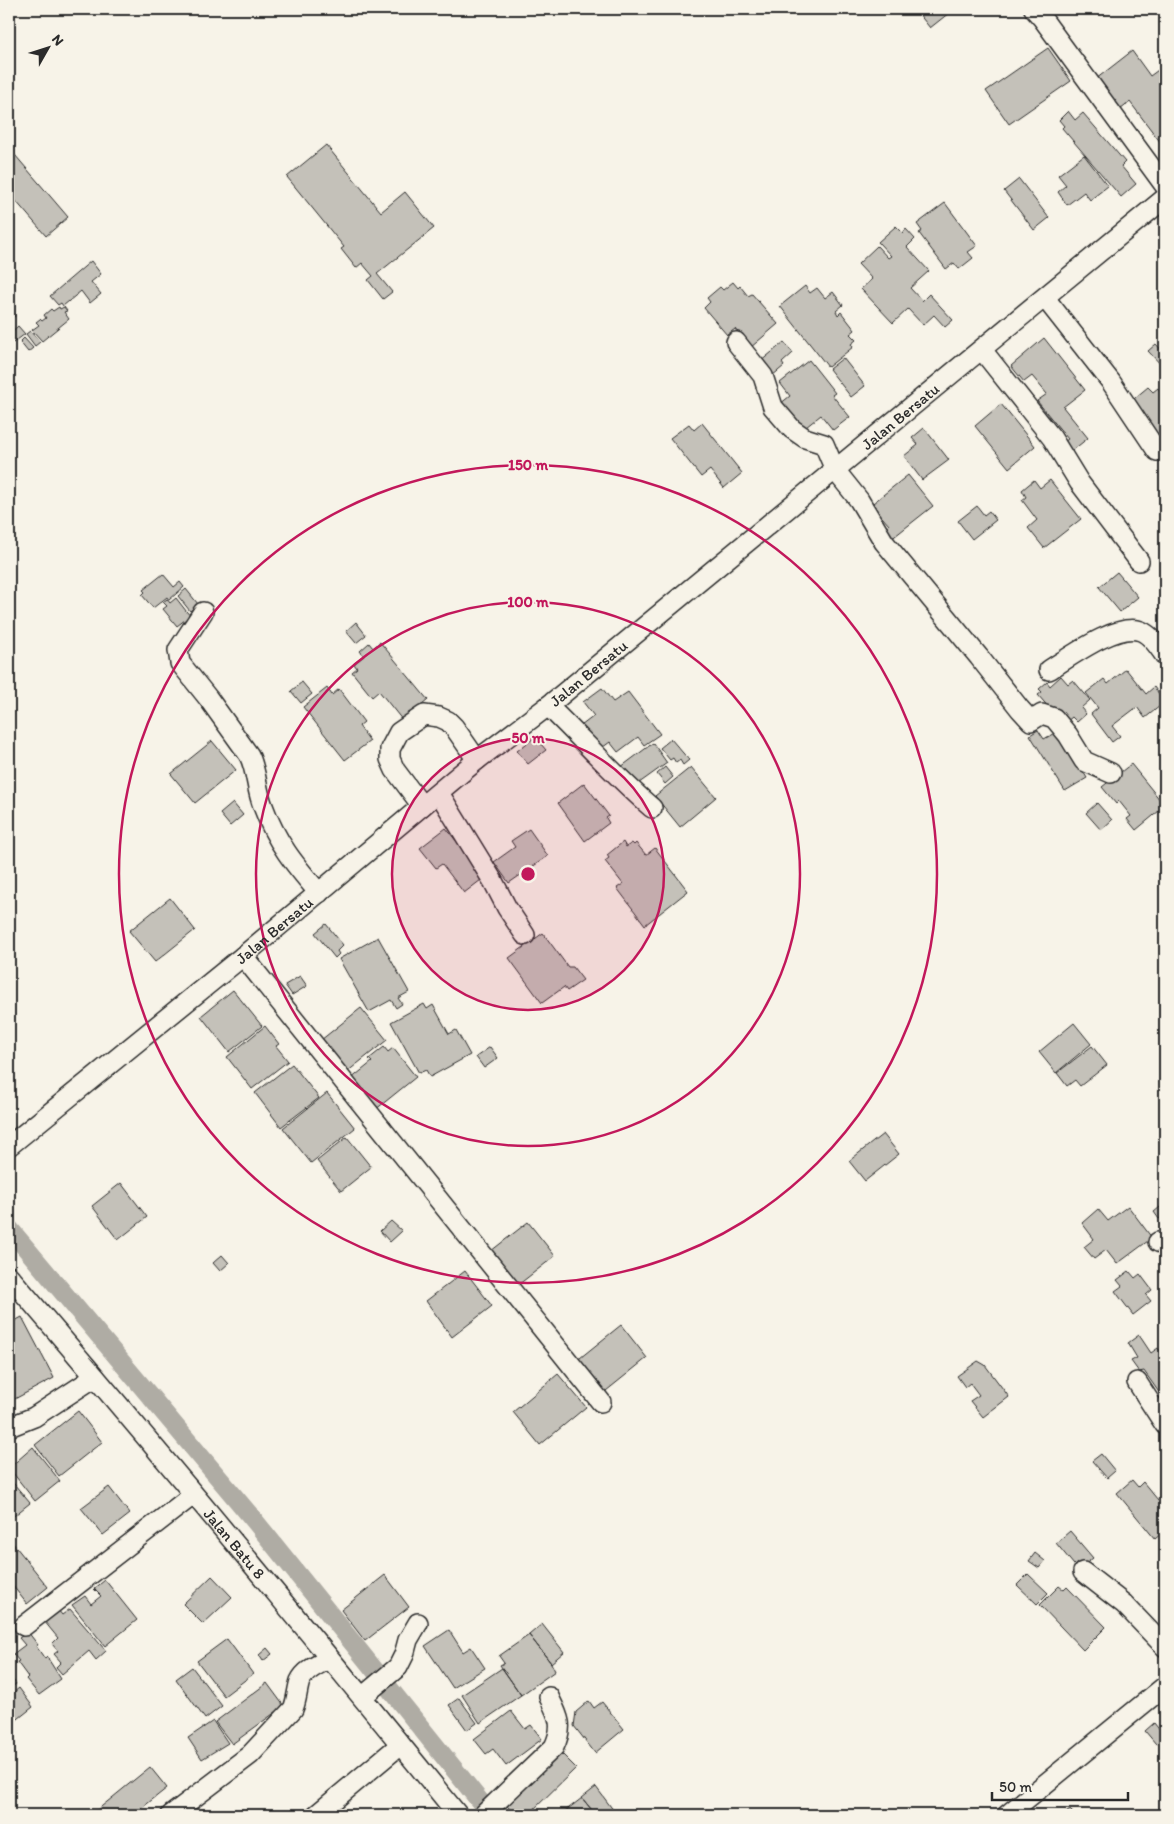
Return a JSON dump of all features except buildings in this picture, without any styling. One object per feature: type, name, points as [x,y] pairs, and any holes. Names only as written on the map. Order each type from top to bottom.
[{"type":"street","points":[[1034,9],[1165,186]]},
{"type":"street","name":"Jalan Bersatu","points":[[9,1146],[243,956],[477,760],[548,706],[1165,198]]},
{"type":"street","points":[[1045,298],[1110,382],[1157,451]]},
{"type":"street","points":[[736,342],[763,376],[773,407],[792,429],[805,438],[824,444],[835,470],[859,500],[884,542],[1020,709],[1031,721],[1042,714],[1054,718],[1068,735],[1084,761],[1111,773]]},
{"type":"street","points":[[982,350],[1052,438],[1079,482],[1139,561]]},
{"type":"street","points":[[203,612],[178,650],[180,664],[208,698],[249,755],[257,778],[262,804],[274,833],[287,855],[318,893]]},
{"type":"street","points":[[1049,670],[1100,638],[1128,629],[1142,631],[1153,640],[1165,656]]},
{"type":"street","points":[[548,706],[622,781],[652,808]]},
{"type":"street","points":[[422,806],[395,770],[390,760],[390,749],[399,732],[424,715],[439,717],[448,721],[454,727],[477,760]]},
{"type":"street","points":[[439,793],[507,908],[525,934]]},
{"type":"street","points":[[243,956],[601,1402]]},
{"type":"street","name":"Jalan Batu 8","points":[[9,1276],[329,1659],[368,1692],[400,1745],[458,1815]]},
{"type":"street","points":[[9,1427],[34,1417],[95,1377]]},
{"type":"street","points":[[1137,1382],[1165,1425]]},
{"type":"street","points":[[24,1626],[193,1495]]},
{"type":"street","points":[[1083,1572],[1124,1604],[1165,1647]]},
{"type":"street","points":[[368,1692],[398,1667],[408,1640],[418,1623]]},
{"type":"street","points":[[170,1815],[250,1755],[293,1709],[301,1680],[311,1669],[329,1659]]},
{"type":"street","points":[[1007,1815],[1165,1686]]},
{"type":"street","points":[[483,1815],[554,1747],[560,1735],[560,1719],[549,1698]]},
{"type":"street","points":[[316,1815],[400,1745]]},
{"type":"waterway","points":[[9,1228],[254,1520],[491,1815]]}]
